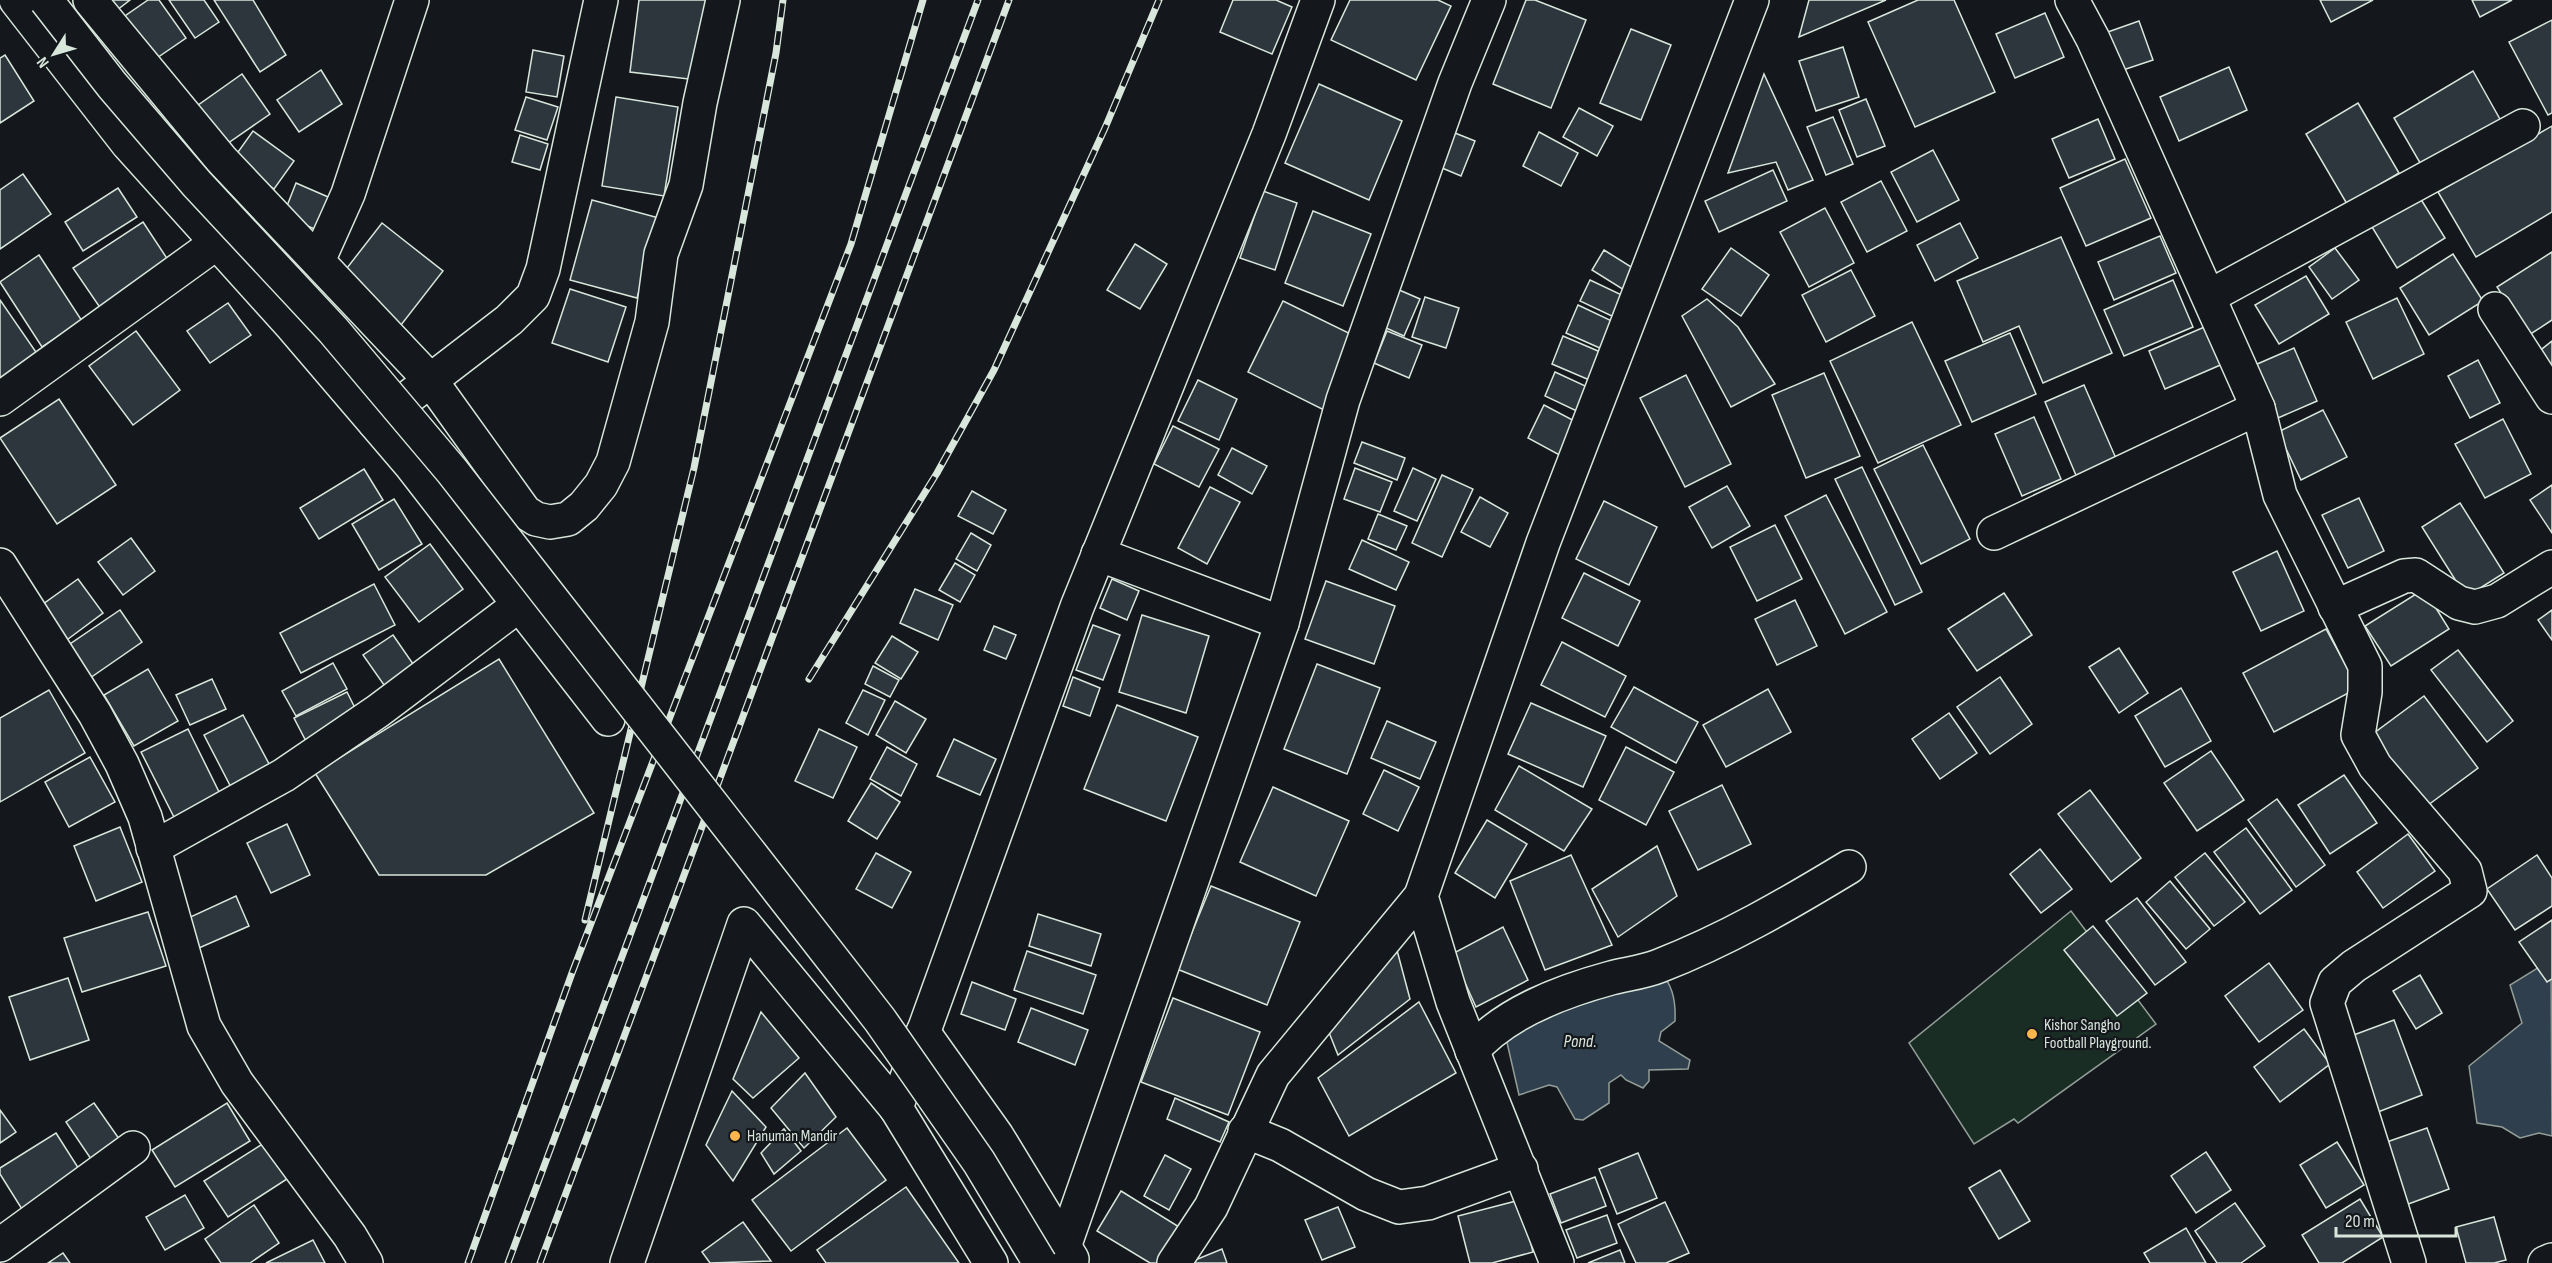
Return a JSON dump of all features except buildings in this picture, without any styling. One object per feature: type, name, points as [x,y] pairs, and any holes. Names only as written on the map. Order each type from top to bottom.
[{"type":"street","points":[[16,0],[128,144],[215,244],[292,326],[410,464],[608,719]]},
{"type":"street","points":[[46,0],[127,103],[197,184],[333,330],[452,471],[880,1020],[979,1162],[1060,1257]]},
{"type":"street","points":[[90,0],[221,159],[431,381],[525,512],[536,519],[550,522],[568,519],[584,506],[601,484],[613,462],[652,322],[661,254],[686,185],[700,103],[723,0]]},
{"type":"street","points":[[318,261],[348,194],[412,0]]},
{"type":"street","points":[[375,423],[509,320],[533,296],[543,269],[601,0]]},
{"type":"street","points":[[896,1108],[1098,554],[1269,134],[1318,0]]},
{"type":"street","points":[[1060,1257],[1282,623],[1343,400],[1455,83],[1489,0]]},
{"type":"street","points":[[1174,1263],[1211,1207],[1273,1075],[1421,896],[1543,543],[1752,0]]},
{"type":"street","points":[[2072,0],[2093,39],[2259,408],[2280,495],[2365,666],[2365,692],[2358,735],[2375,766],[2465,871],[2470,891],[2354,966],[2336,981],[2327,1003],[2409,1263]]},
{"type":"street","points":[[2210,296],[2523,126]]},
{"type":"street","points":[[0,399],[215,244]]},
{"type":"street","points":[[2495,309],[2552,397]]},
{"type":"street","points":[[1994,533],[2259,408]]},
{"type":"street","points":[[1098,554],[1282,623]]},
{"type":"street","points":[[0,565],[95,714],[122,764],[145,817],[204,1026],[237,1083],[350,1236],[366,1263]]},
{"type":"street","points":[[2335,607],[2404,576],[2416,575],[2459,603],[2475,607],[2497,601],[2552,567]]},
{"type":"street","points":[[153,848],[284,776],[378,711],[519,605]]},
{"type":"street","points":[[1472,1051],[1502,1022],[1564,992],[1657,967],[1700,949],[1801,896],[1849,867]]},
{"type":"street","points":[[1421,896],[1453,1002],[1557,1263]]},
{"type":"street","points":[[627,1263],[744,924],[896,1108],[991,1263]]},
{"type":"street","points":[[923,1032],[997,1136],[1060,1257]]},
{"type":"street","points":[[1245,1131],[1280,1145],[1366,1194],[1399,1207],[1428,1203],[1521,1169]]},
{"type":"street","points":[[0,1245],[133,1148]]},
{"type":"street","points":[[2545,1263],[2552,1260]]},
{"type":"green space","name":"Kishor Sangho Football Playground.","points":[[2071,911],[2156,1024],[2018,1123],[2014,1119],[1974,1144],[1909,1043]]},
{"type":"water","points":[[2551,960],[2552,1136],[2539,1133],[2520,1138],[2502,1127],[2477,1123],[2469,1066],[2522,1023],[2510,985]]},
{"type":"water","name":"Pond.","points":[[1657,967],[1670,985],[1675,1013],[1675,1021],[1661,1032],[1659,1041],[1690,1060],[1688,1069],[1649,1070],[1649,1081],[1643,1088],[1621,1075],[1609,1083],[1609,1103],[1583,1120],[1575,1119],[1557,1087],[1549,1085],[1519,1095],[1506,1038],[1514,1021]]},
{"type":"railway","points":[[585,920],[694,468],[776,53],[783,0]]},
{"type":"railway","points":[[468,1263],[572,973],[851,244],[923,0]]},
{"type":"railway","points":[[508,1263],[978,0]]},
{"type":"railway","points":[[540,1263],[1009,0]]},
{"type":"railway","points":[[809,679],[937,473],[994,370],[1105,128],[1159,0]]},
{"type":"place","name":"Kishor Sangho Football Playground.","points":[[2032,1034]]},
{"type":"place","name":"Hanuman Mandir","points":[[735,1136]]}]
